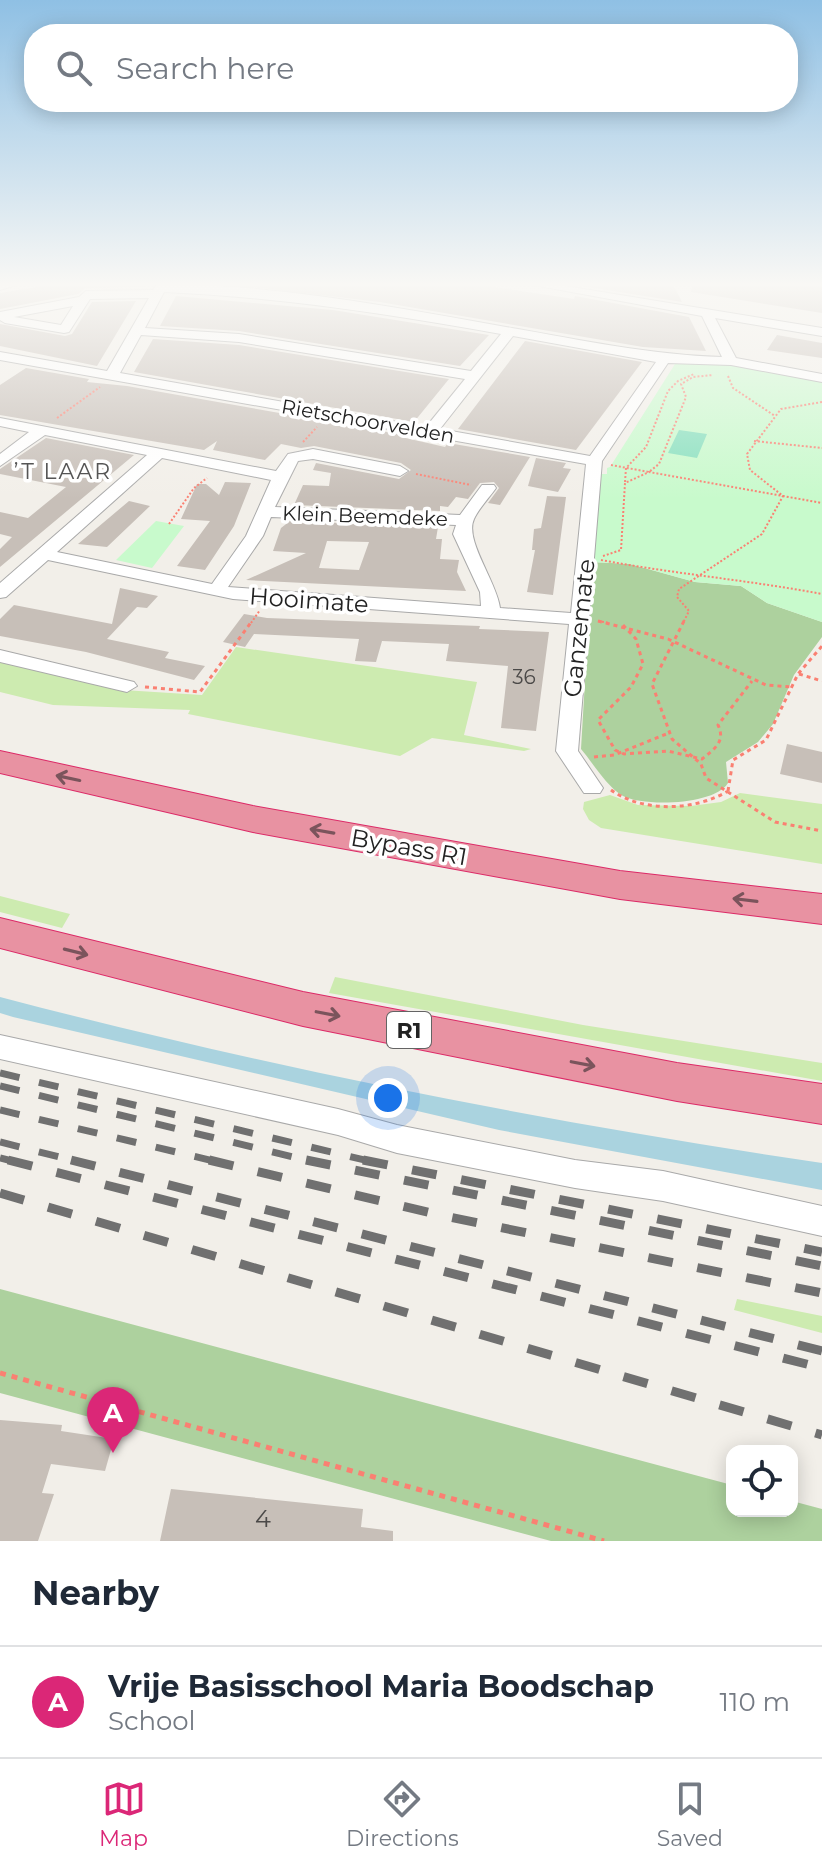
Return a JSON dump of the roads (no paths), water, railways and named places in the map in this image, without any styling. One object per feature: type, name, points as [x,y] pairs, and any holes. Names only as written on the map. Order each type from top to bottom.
[{"type":"highway","name":"Bypass R1","points":[[0,762],[253,819],[620,885],[822,909]]},
{"type":"highway","name":"R1","points":[[0,933],[303,1009],[677,1082],[822,1104]]},
{"type":"street","name":"Rietschoorvelden","points":[[0,356],[594,461]]},
{"type":"street","points":[[112,375],[123,356]]},
{"type":"street","points":[[350,356],[475,376]]},
{"type":"street","points":[[430,432],[491,356]]},
{"type":"street","points":[[647,356],[731,361],[822,378]]},
{"type":"street","points":[[729,356],[731,361]]},
{"type":"street","points":[[0,370],[17,359]]},
{"type":"street","points":[[594,461],[664,359]]},
{"type":"street","points":[[0,422],[280,477]]},
{"type":"street","points":[[0,461],[42,430]]},
{"type":"street","points":[[0,593],[158,454]]},
{"type":"street","points":[[216,591],[238,564],[280,477],[293,457],[301,454],[400,471]]},
{"type":"street","name":"Ganzemate","points":[[594,461],[567,751],[599,786]]},
{"type":"street","points":[[488,488],[465,520],[462,534],[489,592],[491,610]]},
{"type":"street","name":"Klein Beemdeke","points":[[265,512],[465,520]]},
{"type":"street","name":"Hooimate","points":[[44,554],[216,591],[579,619]]},
{"type":"street","points":[[0,656],[127,686]]},
{"type":"street","points":[[0,1047],[338,1122],[397,1139],[575,1174],[663,1186],[822,1221]]},
{"type":"water","points":[[0,997],[204,1047],[409,1091],[615,1130],[822,1163],[822,1190],[499,1130],[13,1017],[0,1013]]},
{"type":"railway","points":[[0,1073],[373,1162]]},
{"type":"railway","points":[[0,1086],[314,1162]]},
{"type":"railway","points":[[0,1110],[218,1162]]},
{"type":"railway","points":[[0,1142],[79,1162]]},
{"type":"railway","points":[[0,1158],[8,1160]]},
{"type":"railway","points":[[8,1160],[16,1162]]},
{"type":"railway","points":[[8,1160],[822,1368]]},
{"type":"railway","points":[[71,1160],[822,1351]]},
{"type":"railway","points":[[209,1160],[444,1216],[822,1293]]},
{"type":"railway","points":[[306,1160],[822,1266]]},
{"type":"railway","points":[[363,1160],[822,1252]]},
{"type":"railway","points":[[0,1193],[822,1435]]},
{"type":"place","name":"Vrije Basisschool Maria Boodschap","points":[[113,1453]]},
{"type":"district","name":"’T LAAR","points":[[63,471]]}]
